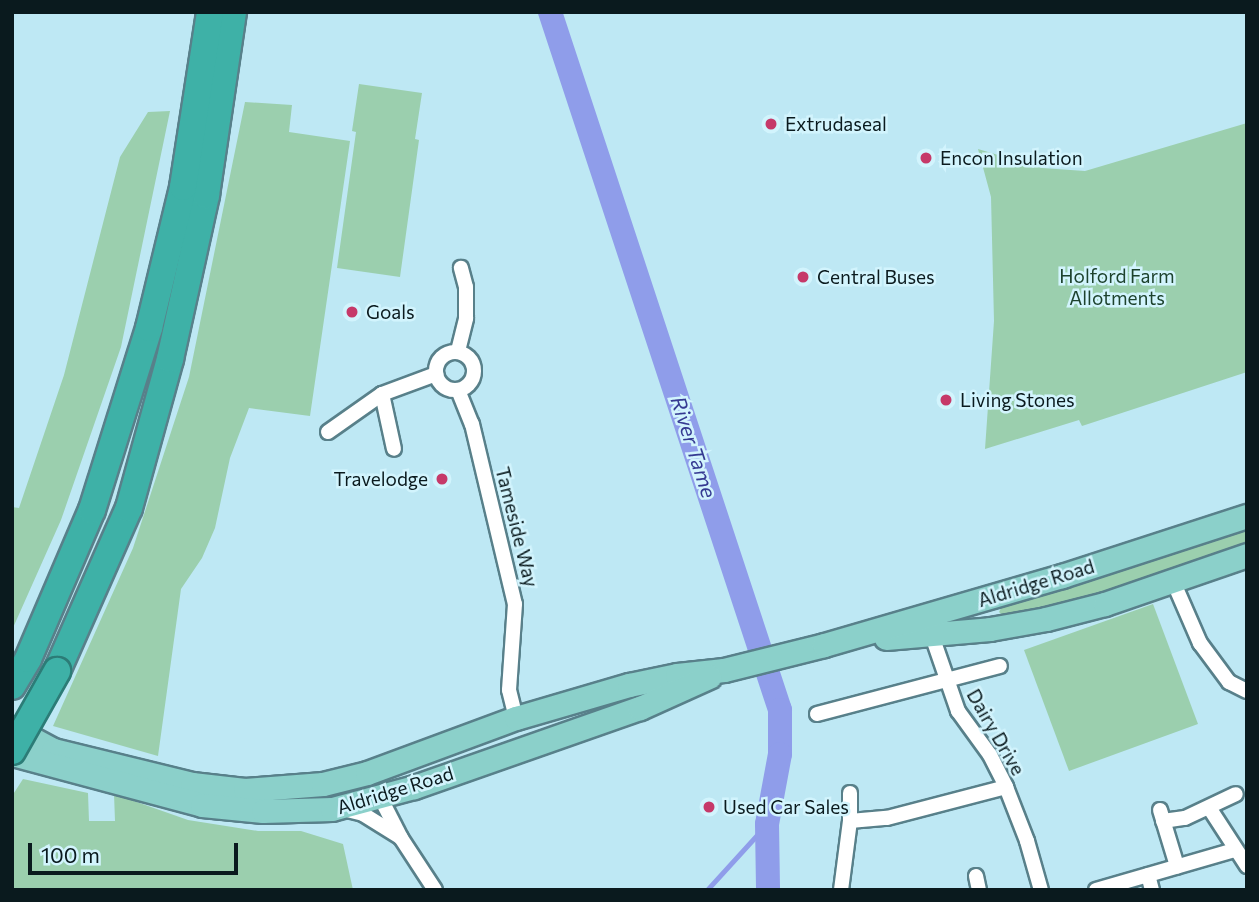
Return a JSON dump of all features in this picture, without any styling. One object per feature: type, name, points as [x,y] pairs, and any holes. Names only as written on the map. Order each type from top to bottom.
[{"type":"highway","points":[[12,686],[28,659],[92,510],[149,328],[183,187],[210,12]]},
{"type":"highway","points":[[12,752],[57,671],[129,508],[170,359],[205,195],[233,12]]},
{"type":"main road","name":"Aldridge Road","points":[[12,728],[53,750],[192,784],[245,790],[323,784],[367,773],[516,719],[629,685],[677,675],[724,670],[824,645],[980,600],[1247,516]]},
{"type":"main road","name":"Aldridge Road","points":[[824,645],[990,629],[1105,604],[1247,555]]},
{"type":"main road","points":[[980,600],[990,629]]},
{"type":"main road","name":"Aldridge Road","points":[[12,752],[202,805],[263,811],[338,808],[380,797],[640,708],[724,670]]},
{"type":"main road","points":[[516,719],[524,747]]},
{"type":"main road","points":[[323,784],[371,789],[380,797]]},
{"type":"street","points":[[458,351],[466,318],[466,287],[461,268]]},
{"type":"street","points":[[458,351],[468,356],[474,366],[474,376],[468,385],[458,390],[444,387],[436,374],[442,357],[458,351]]},
{"type":"street","points":[[328,432],[382,394],[436,374]]},
{"type":"street","name":"Tameside Way","points":[[458,390],[472,424],[515,604],[509,690],[516,719]]},
{"type":"street","points":[[382,394],[394,449]]},
{"type":"street","points":[[1173,581],[1200,643],[1229,682],[1247,691]]},
{"type":"street","name":"Dairy Drive","points":[[931,633],[958,711],[990,755],[1006,787],[1027,841],[1041,890]]},
{"type":"street","points":[[817,714],[1000,666]]},
{"type":"street","points":[[850,821],[887,818],[1006,787]]},
{"type":"street","points":[[841,890],[850,821],[850,793]]},
{"type":"street","points":[[1177,866],[1162,816],[1185,818],[1210,809],[1236,794]]},
{"type":"street","points":[[380,797],[401,838],[435,890]]},
{"type":"street","points":[[338,808],[363,814],[401,838]]},
{"type":"street","points":[[1210,809],[1247,866]]},
{"type":"street","points":[[1097,890],[1235,850]]},
{"type":"street","points":[[1148,874],[1152,890]]},
{"type":"green space","points":[[359,84],[422,93],[415,139],[419,140],[400,277],[337,268],[356,132],[352,131]]},
{"type":"green space","points":[[245,102],[292,105],[289,132],[350,141],[310,416],[249,408],[230,458],[215,528],[202,558],[181,589],[158,756],[53,726],[133,548],[189,377]]},
{"type":"green space","points":[[170,111],[121,347],[61,520],[12,630],[12,507],[19,508],[64,375],[120,157],[148,112]]},
{"type":"green space","name":"Holford Farm Allotments","points":[[1247,123],[1247,372],[1082,426],[1079,420],[985,449],[994,321],[991,197],[978,149],[1042,168],[1085,171]]},
{"type":"green space","points":[[1247,525],[1247,549],[1103,599],[1004,617],[999,612],[1002,606]]},
{"type":"green space","points":[[1153,604],[1198,724],[1069,771],[1024,650]]},
{"type":"green space","points":[[23,779],[88,793],[89,821],[115,821],[114,794],[188,820],[258,831],[301,831],[343,844],[353,890],[12,890],[12,796]]},
{"type":"waterway","name":"River Tame","points":[[550,12],[780,710],[780,754],[767,824],[768,890]]},
{"type":"waterway","points":[[707,890],[767,824]]},
{"type":"place","name":"Extrudaseal","points":[[771,124]]},
{"type":"place","name":"Encon Insulation","points":[[926,158]]},
{"type":"place","name":"Central Buses","points":[[803,277]]},
{"type":"place","name":"Goals","points":[[352,312]]},
{"type":"place","name":"Living Stones","points":[[946,400]]},
{"type":"place","name":"Travelodge","points":[[442,479]]},
{"type":"place","name":"Used Car Sales","points":[[709,807]]}]
